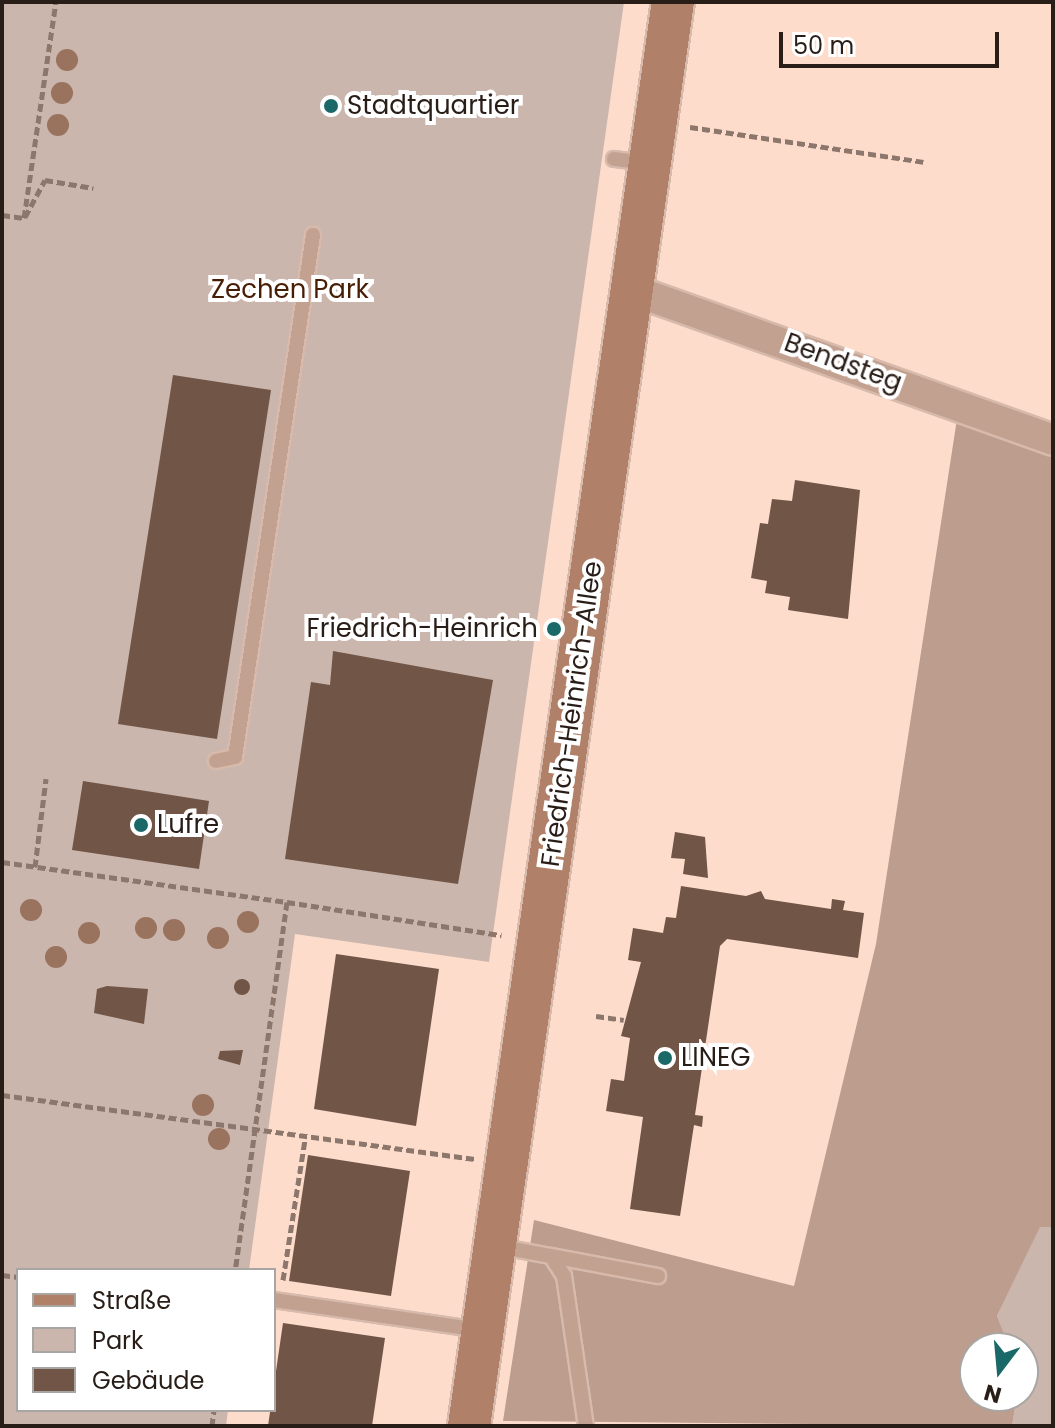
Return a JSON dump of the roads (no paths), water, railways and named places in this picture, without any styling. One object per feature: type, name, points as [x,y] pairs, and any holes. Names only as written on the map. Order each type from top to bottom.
[{"type":"main road","name":"Friedrich-Heinrich-Allee","points":[[469,1426],[632,290],[632,162],[657,121],[673,2]]},
{"type":"street","name":"Bendsteg","points":[[632,290],[1053,440]]},
{"type":"lane","points":[[216,761],[235,757],[313,235]]},
{"type":"lane","points":[[495,1246],[658,1276]]},
{"type":"lane","points":[[551,1256],[569,1297],[586,1426]]},
{"type":"lane","points":[[277,1300],[483,1331]]},
{"type":"place","name":"Stadtquartier","points":[[331,106]]},
{"type":"place","name":"Friedrich-Heinrich","points":[[554,629]]},
{"type":"place","name":"Lufre","points":[[141,825]]},
{"type":"place","name":"LINEG","points":[[665,1058]]},
{"type":"park label","name":"Zechen Park","points":[[290,290]]}]
